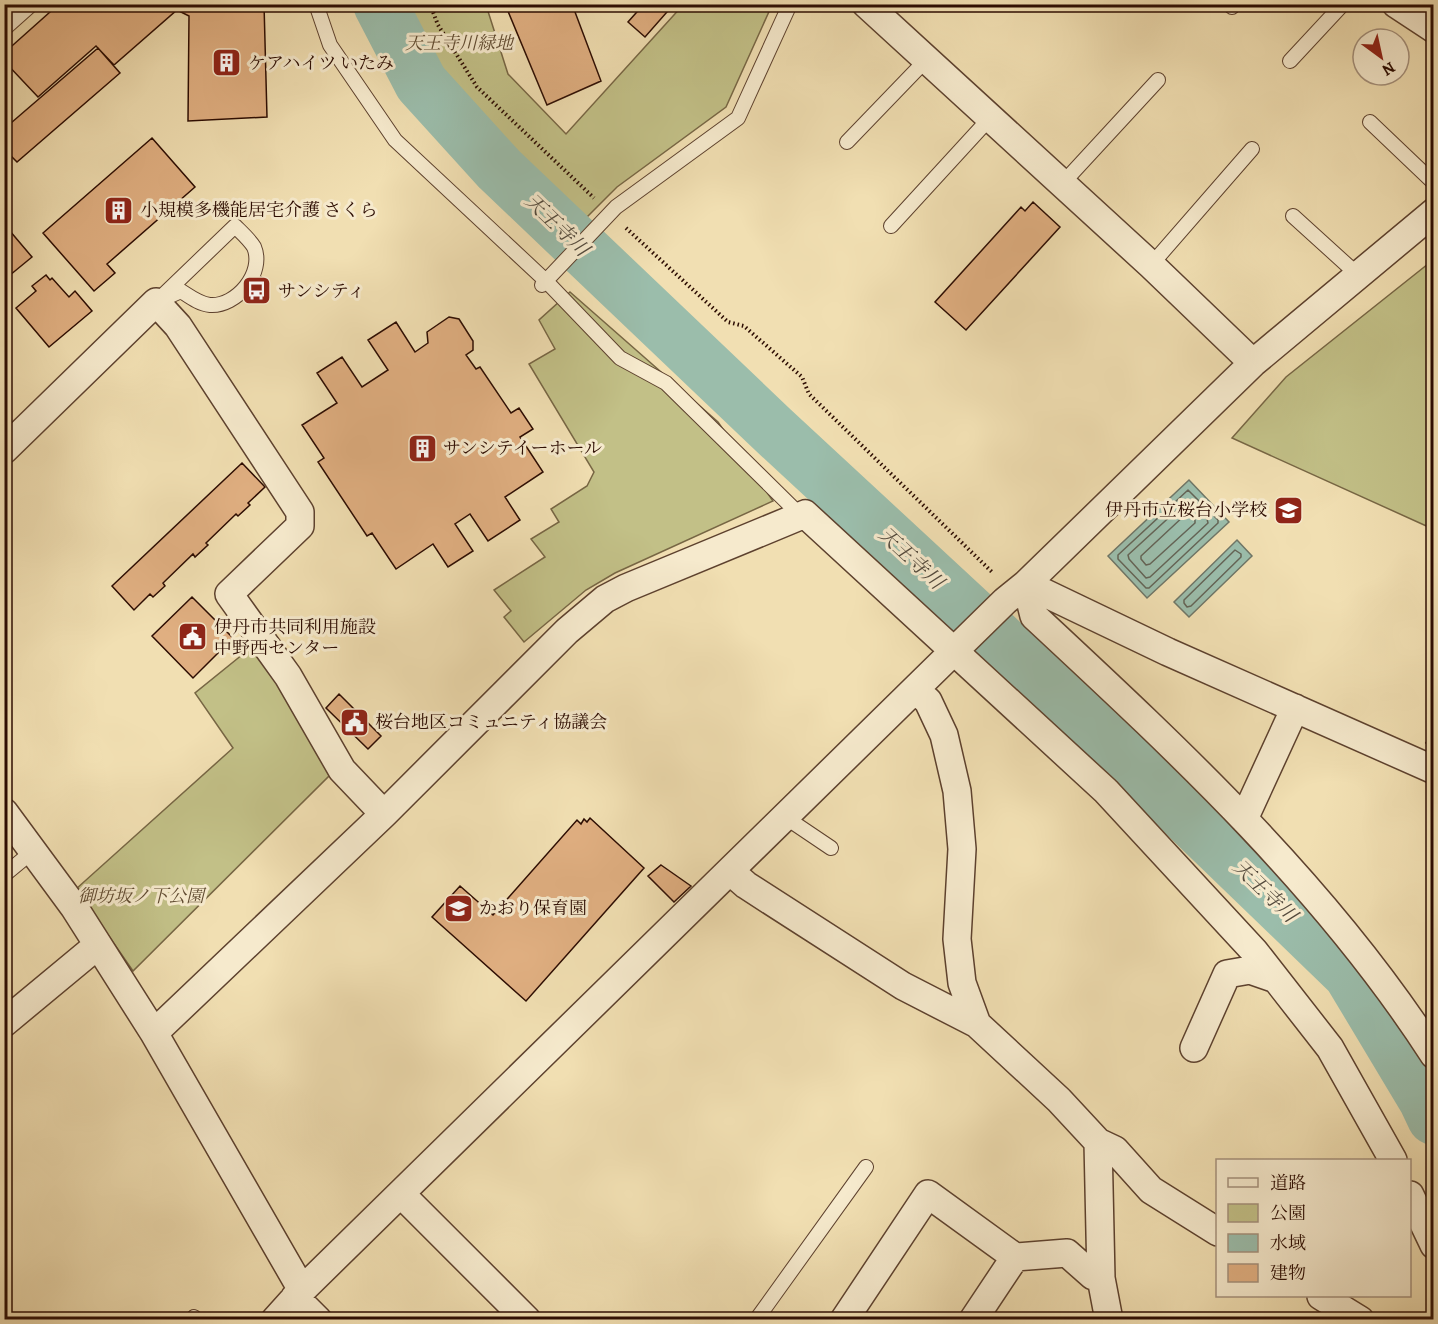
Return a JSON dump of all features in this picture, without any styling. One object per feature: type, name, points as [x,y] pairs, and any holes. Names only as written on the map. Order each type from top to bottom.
[{"type":"street","points":[[866,4],[1151,265],[1253,363]]},
{"type":"street","points":[[1396,4],[1434,29]]},
{"type":"street","points":[[275,1320],[400,1194],[785,817],[1253,363],[1434,212]]},
{"type":"street","points":[[4,450],[156,302],[178,326],[300,512],[300,526],[230,594],[288,676],[342,770],[384,814]]},
{"type":"street","points":[[154,1033],[384,814],[567,630],[605,599],[626,588],[805,514],[958,648],[1106,791],[1255,952],[1330,1048],[1392,1159]]},
{"type":"street","points":[[1015,592],[1168,652],[1434,770]]},
{"type":"street","points":[[1015,592],[1034,616],[1138,714],[1286,863],[1371,964],[1434,1054]]},
{"type":"street","points":[[915,690],[928,701],[944,735],[957,791],[962,849],[957,939],[962,983],[977,1024]]},
{"type":"street","points":[[1244,819],[1295,708]]},
{"type":"street","points":[[4,812],[74,907],[154,1033],[299,1294],[318,1320]]},
{"type":"street","points":[[730,872],[746,885],[903,986],[977,1024],[1059,1100],[1098,1142],[1115,1150],[1150,1190],[1216,1231]]},
{"type":"street","points":[[4,1023],[98,945]]},
{"type":"street","points":[[1194,1048],[1227,974],[1250,969],[1276,979]]},
{"type":"street","points":[[1098,1142],[1101,1278],[1109,1320]]},
{"type":"street","points":[[400,1194],[512,1313]]},
{"type":"street","points":[[844,1320],[928,1194],[1015,1257],[1067,1252],[1093,1276],[1101,1278]]},
{"type":"street","points":[[1411,1197],[1434,1245]]},
{"type":"street","points":[[973,1320],[1015,1257]]},
{"type":"street","points":[[1323,1297],[1360,1320]]},
{"type":"lane","points":[[4,29],[32,4]]},
{"type":"lane","points":[[316,4],[330,45],[394,140],[546,280],[620,358],[666,383],[801,516]]},
{"type":"lane","points":[[546,280],[607,216],[738,118],[790,4]]},
{"type":"lane","points":[[1290,61],[1343,4]]},
{"type":"lane","points":[[847,142],[927,59]]},
{"type":"lane","points":[[1062,184],[1158,80]]},
{"type":"lane","points":[[891,226],[990,118]]},
{"type":"lane","points":[[1370,122],[1434,183]]},
{"type":"lane","points":[[1151,265],[1252,150]]},
{"type":"lane","points":[[1293,216],[1358,275]]},
{"type":"lane","points":[[236,226],[254,248],[256,262],[252,277],[244,290],[232,299],[211,305],[193,299],[181,291],[156,302],[236,226]]},
{"type":"lane","points":[[785,817],[831,848]]},
{"type":"lane","points":[[4,875],[33,851]]},
{"type":"lane","points":[[756,1320],[866,1167]]},
{"type":"path","points":[[430,4],[438,25],[477,87],[607,216],[728,322],[744,326],[802,377],[809,394],[1015,592]]},
{"type":"green space","name":"天王寺川緑地","points":[[396,5],[486,5],[508,74],[566,134],[683,5],[772,5],[726,107],[617,187],[582,222],[470,119],[409,41]]},
{"type":"green space","points":[[1433,260],[1433,529],[1232,438],[1286,377]]},
{"type":"green space","points":[[570,292],[718,422],[773,501],[615,573],[586,590],[524,642],[504,617],[511,611],[494,590],[545,557],[531,539],[559,522],[551,509],[587,486],[594,472],[529,364],[555,349],[539,320]]},
{"type":"green space","name":"御坊坂ノ下公園","points":[[253,646],[304,716],[333,772],[133,971],[76,889],[233,748],[195,693]]},
{"type":"water","points":[[1189,480],[1229,522],[1147,598],[1108,556]]},
{"type":"water","points":[[1237,540],[1252,556],[1189,617],[1174,602]]},
{"type":"building","name":"ケアハイツ いたみ","points":[[59,4],[264,4],[267,117],[188,121],[189,16],[177,10],[114,65],[96,46],[38,97],[4,61],[4,53]]},
{"type":"building","points":[[505,4],[572,4],[601,81],[547,105]]},
{"type":"building","points":[[644,4],[674,4],[645,37],[628,22]]},
{"type":"building","points":[[98,48],[120,73],[17,162],[10,155],[6,158],[4,129]]},
{"type":"building","name":"小規模多機能居宅介護 さくら","points":[[152,138],[195,187],[107,264],[115,273],[94,291],[43,233]]},
{"type":"building","points":[[1033,202],[1060,227],[966,330],[935,302],[1021,207],[1025,211]]},
{"type":"building","points":[[4,224],[32,257],[4,280]]},
{"type":"building","points":[[46,275],[50,280],[52,278],[69,297],[75,291],[92,311],[49,347],[16,308],[36,291],[32,286]]},
{"type":"building","points":[[259,276],[267,280],[259,297],[251,293]]},
{"type":"building","name":"サンシテイーホール","points":[[449,317],[459,319],[473,341],[473,350],[466,355],[476,369],[480,367],[511,413],[519,408],[533,429],[520,437],[543,472],[505,497],[520,520],[488,541],[470,514],[455,524],[473,551],[448,567],[433,544],[396,569],[372,533],[367,536],[318,462],[324,458],[302,425],[337,403],[317,373],[342,357],[362,387],[388,370],[368,340],[396,322],[415,352],[428,343],[427,332]]},
{"type":"building","points":[[242,463],[265,487],[248,503],[250,505],[238,516],[236,514],[206,543],[208,545],[195,557],[193,554],[163,583],[165,586],[153,597],[150,594],[134,610],[112,586]]},
{"type":"building","name":"伊丹市共同利用施設 中野西センター","points":[[192,597],[233,638],[193,678],[152,636]]},
{"type":"building","name":"桜台地区コミュニティ協議会","points":[[339,694],[381,736],[368,749],[326,708]]},
{"type":"building","points":[[1434,727],[1434,747],[1426,743]]},
{"type":"building","points":[[590,818],[644,868],[526,1001],[432,917],[460,886],[493,915],[577,820],[581,824],[584,819],[587,822]]},
{"type":"building","points":[[661,865],[691,886],[674,902],[648,876]]},
{"type":"waterway","name":"天王寺川","points":[[380,4],[421,83],[499,169],[772,429],[1096,729],[1350,974],[1434,1118]]},
{"type":"place","name":"ケアハイツ いたみ","points":[[227,63]]},
{"type":"place","name":"小規模多機能居宅介護 さくら","points":[[119,210]]},
{"type":"place","name":"サンシティ","points":[[257,291]]},
{"type":"place","name":"サンシテイーホール","points":[[422,448]]},
{"type":"place","name":"伊丹市立桜台小学校","points":[[1288,510]]},
{"type":"place","name":"伊丹市共同利用施設 中野西センター","points":[[193,637]]},
{"type":"place","name":"桜台地区コミュニティ協議会","points":[[354,722]]},
{"type":"place","name":"かおり保育園","points":[[458,908]]}]
